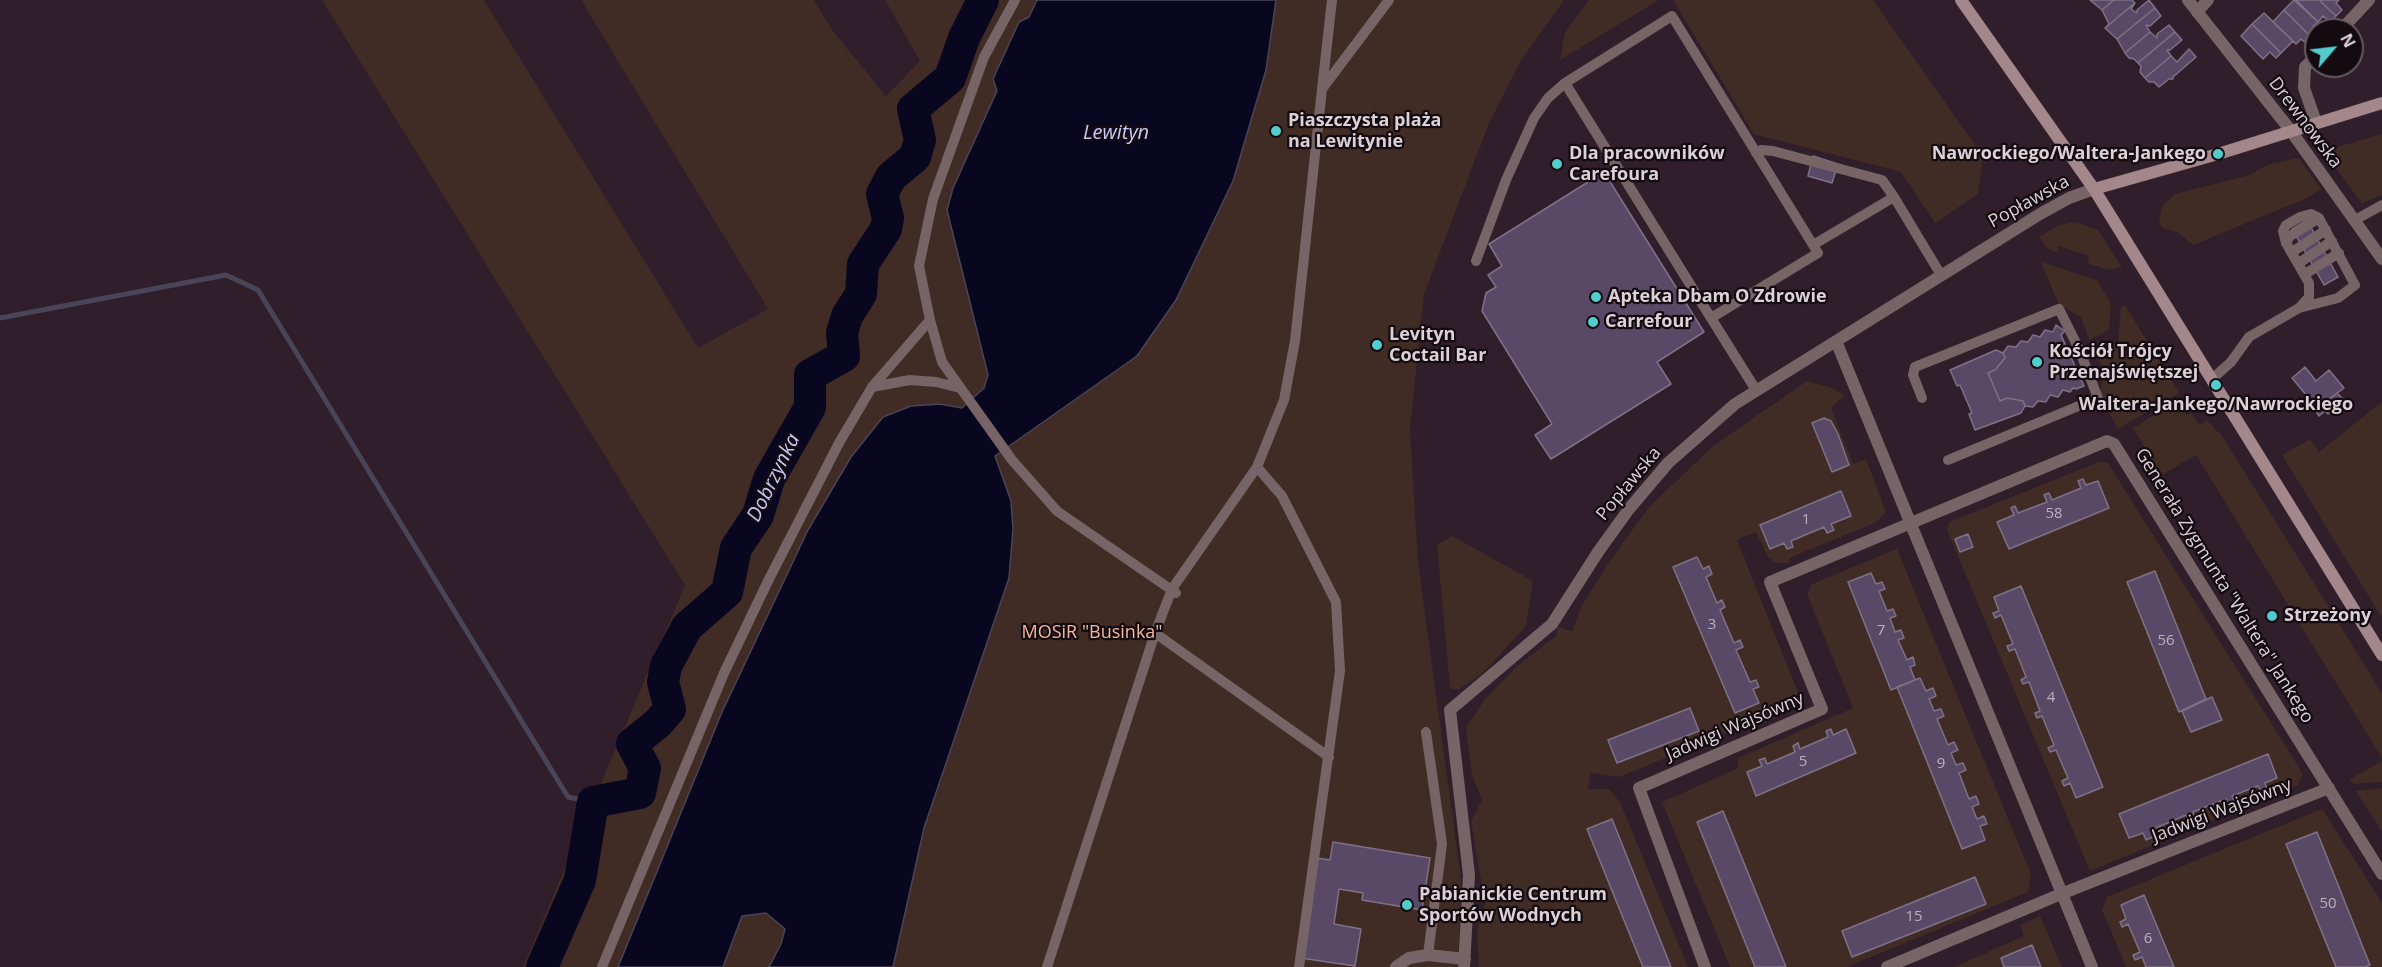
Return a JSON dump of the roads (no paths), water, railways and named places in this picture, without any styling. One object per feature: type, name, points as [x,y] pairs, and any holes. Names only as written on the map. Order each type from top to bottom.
[{"type":"street","points":[[1961,0],[2094,189],[2382,655]]},
{"type":"street","name":"Drewnowska","points":[[2188,0],[2291,131],[2382,259]]},
{"type":"street","points":[[2197,12],[2208,0]]},
{"type":"street","points":[[2352,18],[2369,0]]},
{"type":"street","name":"Drewnowska","points":[[2304,78],[2304,88],[2316,122]]},
{"type":"street","points":[[2094,189],[2382,102]]},
{"type":"street","name":"Popławska","points":[[1464,963],[1469,876],[1450,710],[1552,624],[1598,552],[1629,509],[1668,462],[1735,404],[2040,214],[2069,198],[2094,189]]},
{"type":"street","points":[[1836,341],[2092,967]]},
{"type":"street","name":"Generała Zygmunta \"Waltera\" Jankego","points":[[1910,524],[2100,442],[2107,441],[2114,444],[2382,874]]},
{"type":"street","name":"Jadwigi Wajsówny","points":[[1705,967],[1639,788],[1822,709],[1770,582],[1910,524]]},
{"type":"street","name":"Jadwigi Wajsówny","points":[[1887,967],[2061,894],[2329,788]]},
{"type":"street","points":[[1396,967],[1409,958],[1428,954],[1464,963]]},
{"type":"lane","points":[[1015,0],[984,57],[933,199],[919,266],[930,320],[942,362],[1012,460],[1057,511],[1174,591]]},
{"type":"lane","points":[[1047,967],[1155,633],[1174,591],[1257,467],[1284,400],[1293,355],[1332,0]]},
{"type":"lane","points":[[1322,89],[1389,0]]},
{"type":"lane","points":[[1476,261],[1506,180],[1534,117],[1548,98],[1565,83],[1672,16],[1818,253],[1711,318]]},
{"type":"lane","points":[[1565,83],[1756,390]]},
{"type":"lane","points":[[1756,153],[1761,150],[1782,153],[1882,180],[1941,275]]},
{"type":"lane","points":[[1813,245],[1894,197]]},
{"type":"lane","points":[[2355,220],[2382,205]]},
{"type":"lane","points":[[2212,379],[2231,362],[2249,337],[2299,308],[2338,298],[2355,285],[2319,218],[2311,214],[2286,225],[2283,231],[2309,284],[2309,297],[2299,308]]},
{"type":"lane","points":[[2289,247],[2326,230]]},
{"type":"lane","points":[[2299,263],[2332,241]]},
{"type":"lane","points":[[2305,274],[2339,253]]},
{"type":"lane","points":[[1922,398],[1913,375],[1915,367],[2059,309],[2079,349],[2098,398],[1948,460]]},
{"type":"lane","points":[[602,967],[724,673],[773,570],[839,443],[872,387],[930,320]]},
{"type":"lane","points":[[872,387],[910,380],[936,382],[960,388]]},
{"type":"lane","points":[[1257,467],[1282,496],[1336,602],[1340,670],[1299,967]]},
{"type":"lane","points":[[1155,633],[1329,757]]},
{"type":"lane","points":[[1426,732],[1442,844],[1428,954]]},
{"type":"water","name":"Lewityn","points":[[1037,0],[1276,0],[1266,70],[1233,181],[1176,300],[1137,356],[995,456],[1011,501],[1013,529],[1009,578],[924,828],[893,967],[769,967],[781,944],[785,929],[766,913],[742,916],[723,967],[618,967],[722,712],[808,530],[851,457],[883,417],[911,406],[940,404],[962,408],[984,388],[988,375],[947,210],[953,188],[997,91],[993,79],[1019,22],[1029,17]]},
{"type":"waterway","name":"Dobrzynka","points":[[542,967],[580,880],[593,802],[640,793],[645,768],[632,744],[658,723],[670,709],[663,682],[666,666],[687,627],[727,592],[736,548],[758,515],[769,479],[810,407],[810,375],[844,356],[842,333],[847,316],[861,294],[863,264],[886,229],[888,218],[882,194],[891,177],[915,157],[920,140],[913,109],[950,78],[964,38],[983,0]]},
{"type":"waterway","points":[[0,318],[226,275],[258,290],[568,797],[593,802]]},
{"type":"place","name":"Piaszczysta plaża na Lewitynie","points":[[1276,131]]},
{"type":"place","name":"Nawrockiego/Waltera-Jankego","points":[[2218,154]]},
{"type":"place","name":"Dla pracowników Carefoura","points":[[1557,164]]},
{"type":"place","name":"Apteka Dbam O Zdrowie","points":[[1596,297]]},
{"type":"place","name":"Carrefour","points":[[1593,322]]},
{"type":"place","name":"Levityn Coctail Bar","points":[[1377,345]]},
{"type":"place","name":"Kościół Trójcy Przenajświętszej","points":[[2037,362]]},
{"type":"place","name":"Waltera-Jankego/Nawrockiego","points":[[2216,385]]},
{"type":"place","name":"Strzeżony","points":[[2272,616]]},
{"type":"place","name":"Pabianickie Centrum Sportów Wodnych","points":[[1407,905]]},
{"type":"park label","name":"MOSiR \"Businka\"","points":[[1092,633]]}]
